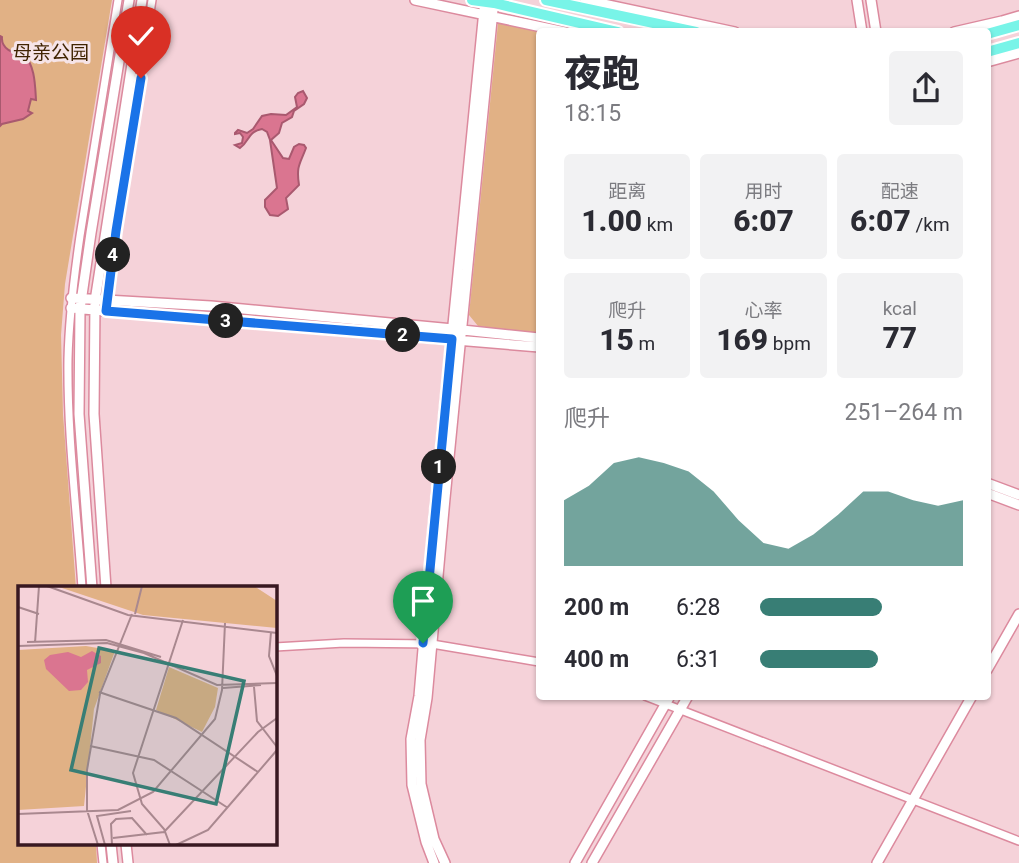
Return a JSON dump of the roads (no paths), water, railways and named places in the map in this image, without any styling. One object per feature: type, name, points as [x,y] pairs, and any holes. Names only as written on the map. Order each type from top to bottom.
[{"type":"main road","points":[[472,0],[489,1],[601,28]]},
{"type":"main road","points":[[546,0],[677,28]]},
{"type":"main road","points":[[991,33],[1019,25]]},
{"type":"main road","points":[[991,50],[1019,43]]},
{"type":"street","points":[[92,586],[79,414],[76,304],[80,236],[118,0]]},
{"type":"street","points":[[82,586],[69,428],[68,361],[129,0]]},
{"type":"street","points":[[106,586],[94,414],[95,306],[142,0]]},
{"type":"street","points":[[106,306],[152,0]]},
{"type":"street","points":[[415,0],[546,28]]},
{"type":"street","points":[[585,0],[716,28]]},
{"type":"street","points":[[857,0],[861,28]]},
{"type":"street","points":[[871,0],[875,28]]},
{"type":"street","points":[[434,863],[412,785],[411,739],[428,644],[489,1]]},
{"type":"street","points":[[971,28],[1019,16]]},
{"type":"street","points":[[991,61],[1019,53]]},
{"type":"street","points":[[76,304],[536,338]]},
{"type":"street","points":[[457,334],[536,347]]},
{"type":"street","points":[[991,484],[1019,495]]},
{"type":"street","points":[[991,494],[1019,505]]},
{"type":"street","points":[[991,663],[1019,614]]},
{"type":"street","points":[[276,647],[344,643],[428,644],[536,662]]},
{"type":"street","points":[[428,644],[428,698],[420,740],[421,784],[444,863]]},
{"type":"street","points":[[575,863],[668,700],[680,710],[1019,841]]},
{"type":"street","points":[[592,863],[686,700]]},
{"type":"street","points":[[877,863],[970,700]]},
{"type":"park label","name":"母亲公园","points":[[51,52]]}]
